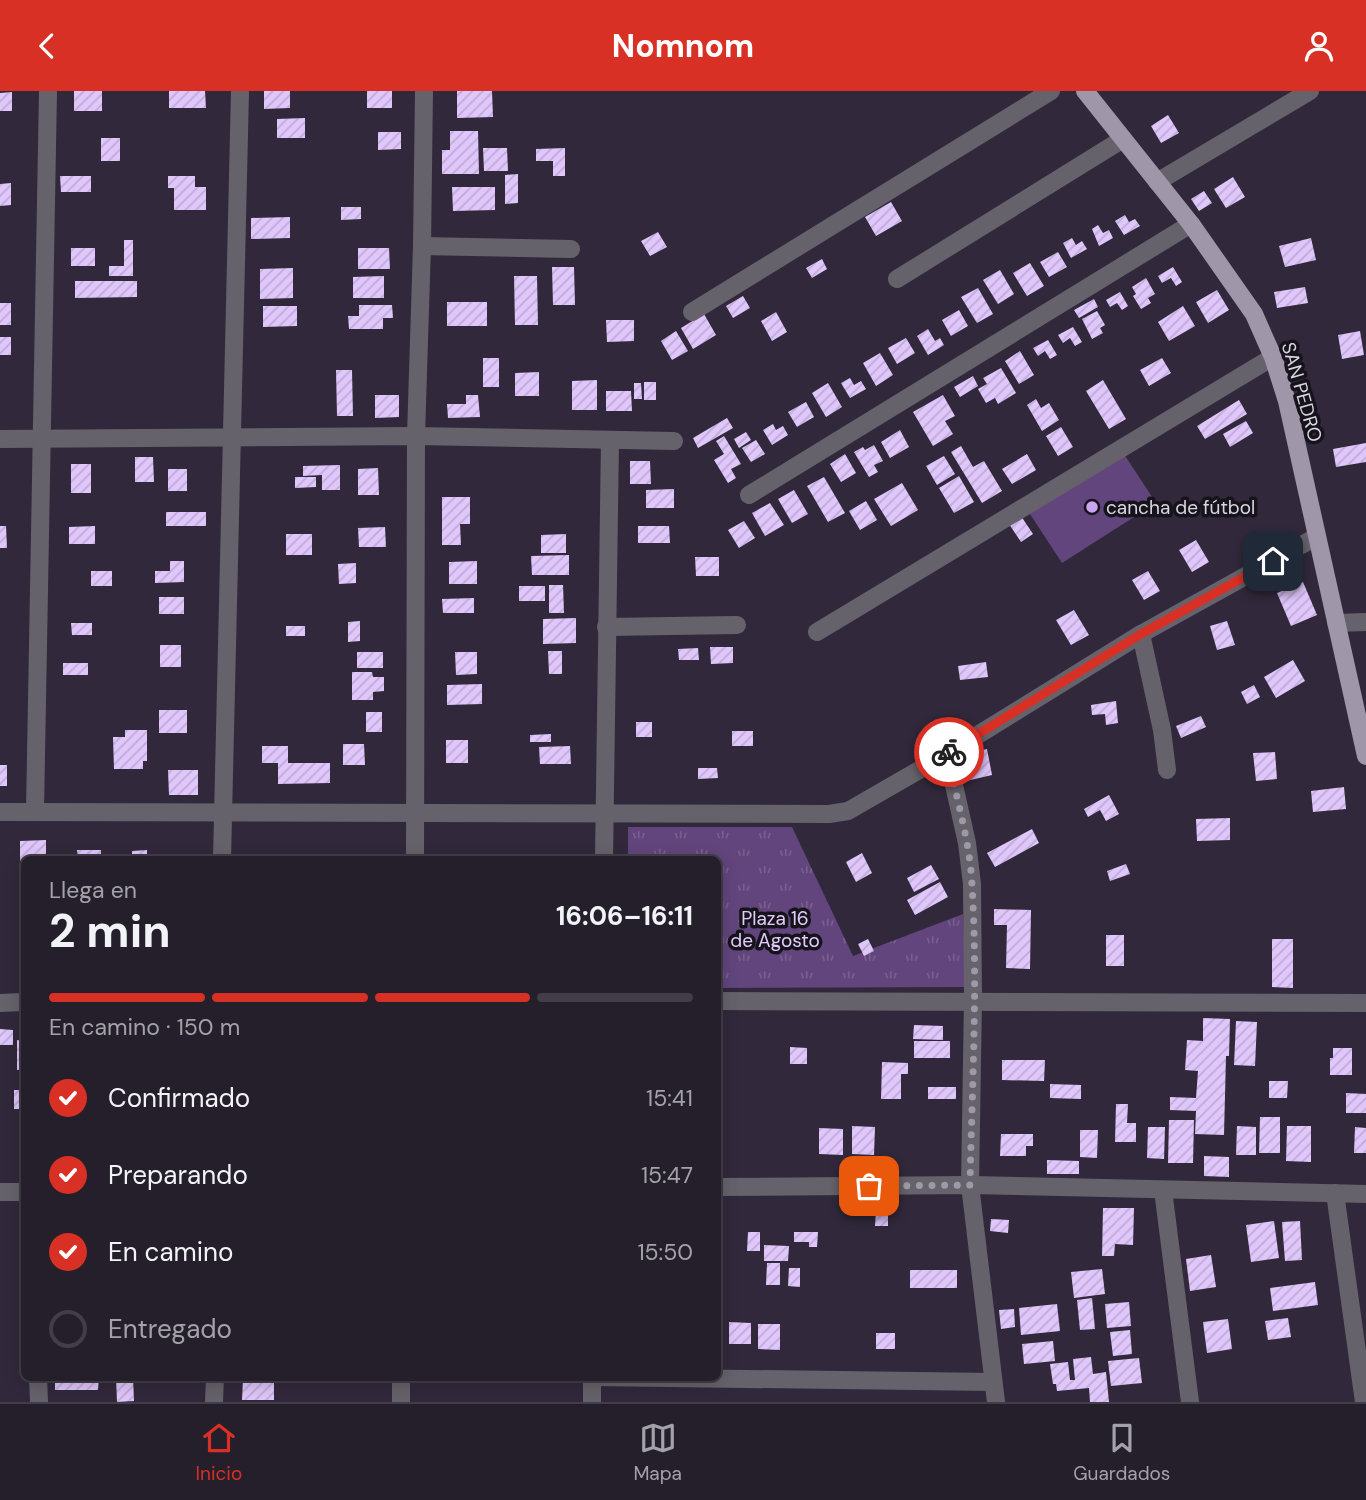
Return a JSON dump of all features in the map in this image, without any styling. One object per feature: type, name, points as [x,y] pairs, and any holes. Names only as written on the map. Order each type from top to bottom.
[{"type":"main road","name":"SAN PEDRO","points":[[1085,91],[1191,224],[1254,314],[1273,357],[1287,401],[1366,756]]},
{"type":"street","points":[[35,811],[48,91]]},
{"type":"street","points":[[222,856],[240,91]]},
{"type":"street","points":[[415,856],[416,436],[424,91]]},
{"type":"street","points":[[692,312],[1051,91]]},
{"type":"street","points":[[1157,182],[1300,94]]},
{"type":"street","points":[[897,279],[1123,139]]},
{"type":"street","points":[[749,495],[1191,224]]},
{"type":"street","points":[[422,246],[571,249]]},
{"type":"street","points":[[817,632],[1273,357]]},
{"type":"street","points":[[0,439],[416,436],[674,441]]},
{"type":"street","points":[[604,856],[610,440]]},
{"type":"street","points":[[0,812],[829,814],[848,811],[947,754],[1141,634],[1316,537]]},
{"type":"street","points":[[1336,623],[1366,622]]},
{"type":"street","points":[[606,627],[737,625]]},
{"type":"street","points":[[1141,634],[1162,730],[1167,770]]},
{"type":"street","points":[[947,754],[967,843],[972,884],[970,1185],[996,1402]]},
{"type":"street","points":[[721,1001],[1366,1003]]},
{"type":"street","points":[[0,1003],[21,1002]]},
{"type":"street","points":[[721,1187],[970,1185],[1366,1193]]},
{"type":"street","points":[[1163,1190],[1190,1402]]},
{"type":"street","points":[[0,1192],[21,1192]]},
{"type":"street","points":[[1335,1193],[1364,1402]]},
{"type":"street","points":[[721,1379],[993,1382]]},
{"type":"street","points":[[38,1381],[38,1402]]},
{"type":"street","points":[[214,1402],[215,1381]]},
{"type":"street","points":[[401,1381],[401,1402]]},
{"type":"street","points":[[592,1381],[592,1402]]},
{"type":"green space","name":"cancha de fútbol","points":[[1122,451],[1156,503],[1062,563],[1028,511]]},
{"type":"green space","name":"Plaza 16 de Agosto","points":[[628,827],[792,827],[853,956],[963,914],[966,987],[721,988],[721,856],[628,856]]},
{"type":"building","points":[[74,91],[102,91],[102,111],[74,111]]},
{"type":"building","points":[[169,91],[205,91],[206,108],[169,108]]},
{"type":"building","points":[[264,91],[290,91],[290,108],[264,109]]},
{"type":"building","points":[[367,91],[392,91],[392,108],[367,108]]},
{"type":"building","points":[[457,91],[492,91],[493,117],[457,118]]},
{"type":"building","points":[[12,92],[12,111],[0,111],[0,93]]},
{"type":"building","points":[[1168,115],[1179,133],[1161,143],[1151,126]]},
{"type":"building","points":[[305,118],[305,138],[277,138],[277,119]]},
{"type":"building","points":[[450,131],[478,131],[479,174],[442,174],[442,150],[450,150]]},
{"type":"building","points":[[378,132],[401,132],[401,149],[378,150]]},
{"type":"building","points":[[101,138],[120,138],[120,161],[101,161]]},
{"type":"building","points":[[483,148],[507,148],[508,171],[484,171]]},
{"type":"building","points":[[565,148],[565,176],[553,176],[553,161],[536,161],[536,149]]},
{"type":"building","points":[[518,174],[518,203],[505,204],[505,175]]},
{"type":"building","points":[[60,176],[91,176],[91,192],[61,192]]},
{"type":"building","points":[[168,176],[195,176],[195,187],[206,187],[206,210],[174,210],[174,188],[168,188]]},
{"type":"building","points":[[1233,177],[1245,197],[1226,208],[1214,189]]},
{"type":"building","points":[[11,183],[11,205],[0,206],[0,184]]},
{"type":"building","points":[[452,187],[495,187],[495,210],[453,211]]},
{"type":"building","points":[[1204,191],[1212,203],[1199,211],[1191,199]]},
{"type":"building","points":[[891,202],[902,221],[876,236],[865,217]]},
{"type":"building","points":[[341,207],[361,207],[361,219],[341,220]]},
{"type":"building","points":[[1125,215],[1129,222],[1135,219],[1140,226],[1124,235],[1115,221]]},
{"type":"building","points":[[290,217],[290,238],[251,239],[251,218]]},
{"type":"building","points":[[1098,225],[1103,233],[1109,230],[1113,238],[1099,246],[1092,229]]},
{"type":"building","points":[[658,232],[667,247],[650,256],[641,241]]},
{"type":"building","points":[[1072,238],[1076,245],[1082,241],[1087,249],[1071,258],[1063,243]]},
{"type":"building","points":[[1311,238],[1316,260],[1285,267],[1279,246]]},
{"type":"building","points":[[124,240],[133,240],[133,276],[109,276],[109,266],[124,266]]},
{"type":"building","points":[[71,248],[95,248],[95,266],[71,266]]},
{"type":"building","points":[[358,248],[389,248],[390,269],[358,269]]},
{"type":"building","points":[[1058,252],[1067,267],[1049,277],[1040,262]]},
{"type":"building","points":[[822,259],[827,269],[812,278],[806,268]]},
{"type":"building","points":[[1030,263],[1044,286],[1027,296],[1013,273]]},
{"type":"building","points":[[552,267],[574,267],[575,305],[553,305]]},
{"type":"building","points":[[1173,267],[1182,282],[1176,286],[1171,278],[1162,283],[1158,276]]},
{"type":"building","points":[[293,268],[293,298],[260,299],[260,269]]},
{"type":"building","points":[[1000,270],[1014,294],[998,304],[983,280]]},
{"type":"building","points":[[384,276],[384,298],[353,298],[353,277]]},
{"type":"building","points":[[514,276],[537,276],[538,325],[515,325]]},
{"type":"building","points":[[1146,278],[1155,294],[1148,298],[1151,303],[1141,309],[1133,296],[1136,294],[1132,287]]},
{"type":"building","points":[[75,281],[137,281],[137,297],[75,298]]},
{"type":"building","points":[[1305,287],[1308,303],[1277,308],[1274,292]]},
{"type":"building","points":[[978,288],[993,314],[977,323],[961,297]]},
{"type":"building","points":[[1217,290],[1229,310],[1208,323],[1196,302]]},
{"type":"building","points":[[1120,292],[1128,306],[1122,310],[1117,303],[1110,307],[1106,300]]},
{"type":"building","points":[[743,296],[750,308],[733,318],[726,306]]},
{"type":"building","points":[[1094,299],[1098,307],[1079,318],[1074,310]]},
{"type":"building","points":[[447,302],[487,302],[487,326],[447,326]]},
{"type":"building","points":[[0,303],[11,303],[11,325],[0,325]]},
{"type":"building","points":[[359,305],[392,305],[393,318],[383,318],[383,329],[349,329],[348,316],[359,316]]},
{"type":"building","points":[[263,306],[297,306],[297,326],[263,327]]},
{"type":"building","points":[[1183,306],[1195,326],[1169,341],[1158,322]]},
{"type":"building","points":[[959,310],[968,326],[951,336],[942,320]]},
{"type":"building","points":[[1097,311],[1105,325],[1100,328],[1103,333],[1092,339],[1082,319]]},
{"type":"building","points":[[776,312],[787,332],[772,341],[761,321]]},
{"type":"building","points":[[704,314],[716,335],[693,349],[681,328]]},
{"type":"building","points":[[606,320],[634,320],[634,341],[607,342]]},
{"type":"building","points":[[1073,327],[1082,342],[1075,346],[1070,338],[1063,343],[1058,335]]},
{"type":"building","points":[[928,329],[935,341],[940,338],[944,345],[928,355],[917,336]]},
{"type":"building","points":[[676,331],[688,351],[672,360],[661,341]]},
{"type":"building","points":[[1360,331],[1364,355],[1342,359],[1338,335]]},
{"type":"building","points":[[0,337],[11,337],[11,355],[0,355]]},
{"type":"building","points":[[906,338],[915,353],[897,364],[888,348]]},
{"type":"building","points":[[1048,340],[1057,355],[1050,359],[1045,351],[1038,356],[1033,348]]},
{"type":"building","points":[[1020,351],[1034,375],[1019,384],[1005,361]]},
{"type":"building","points":[[880,353],[893,375],[876,386],[863,363]]},
{"type":"building","points":[[483,358],[499,358],[499,387],[483,387]]},
{"type":"building","points":[[1162,358],[1171,373],[1149,386],[1140,370]]},
{"type":"building","points":[[1001,368],[1016,393],[998,404],[995,398],[986,403],[978,389],[987,384],[983,378]]},
{"type":"building","points":[[336,370],[352,370],[353,416],[337,416]]},
{"type":"building","points":[[539,372],[539,396],[515,396],[515,373]]},
{"type":"building","points":[[973,376],[978,386],[960,397],[954,387]]},
{"type":"building","points":[[850,378],[854,385],[861,381],[866,389],[850,398],[841,383]]},
{"type":"building","points":[[597,380],[597,410],[572,410],[572,381]]},
{"type":"building","points":[[1103,380],[1126,419],[1109,429],[1086,391]]},
{"type":"building","points":[[644,382],[656,382],[656,400],[644,400]]},
{"type":"building","points":[[634,383],[641,383],[642,399],[634,399]]},
{"type":"building","points":[[828,383],[842,407],[826,417],[812,393]]},
{"type":"building","points":[[606,391],[631,391],[632,411],[606,411]]},
{"type":"building","points":[[375,395],[399,395],[399,417],[375,418]]},
{"type":"building","points":[[466,395],[478,395],[480,417],[448,418],[447,404],[466,404]]},
{"type":"building","points":[[943,395],[955,416],[945,421],[953,434],[933,446],[913,412]]},
{"type":"building","points":[[1036,399],[1041,408],[1049,403],[1059,420],[1042,431],[1027,405]]},
{"type":"building","points":[[1239,400],[1247,414],[1205,439],[1197,426]]},
{"type":"building","points":[[806,402],[814,417],[797,427],[788,412]]},
{"type":"building","points":[[727,418],[733,428],[698,448],[693,438]]},
{"type":"building","points":[[1246,421],[1253,433],[1230,447],[1223,434]]},
{"type":"building","points":[[773,424],[776,430],[783,426],[788,435],[772,445],[763,430]]},
{"type":"building","points":[[1061,427],[1073,447],[1058,456],[1046,436]]},
{"type":"building","points":[[900,430],[909,447],[890,458],[881,442]]},
{"type":"building","points":[[746,432],[751,440],[739,448],[734,439]]},
{"type":"building","points":[[724,436],[741,464],[731,469],[736,478],[728,483],[714,460],[724,454],[716,441]]},
{"type":"building","points":[[756,440],[765,454],[751,462],[742,448]]},
{"type":"building","points":[[1366,443],[1366,462],[1336,467],[1333,449]]},
{"type":"building","points":[[874,445],[883,461],[874,465],[878,472],[869,477],[854,452]]},
{"type":"building","points":[[961,446],[973,467],[984,461],[1002,491],[982,503],[951,452]]},
{"type":"building","points":[[845,454],[856,473],[841,482],[830,464]]},
{"type":"building","points":[[1027,454],[1036,470],[1012,484],[1002,469]]},
{"type":"building","points":[[944,456],[955,474],[937,485],[926,466]]},
{"type":"building","points":[[135,457],[153,457],[154,482],[135,482]]},
{"type":"building","points":[[630,461],[650,461],[651,484],[630,484]]},
{"type":"building","points":[[71,464],[91,464],[91,493],[71,493]]},
{"type":"building","points":[[340,465],[340,490],[322,490],[322,475],[303,476],[303,466]]},
{"type":"building","points":[[378,468],[379,495],[358,495],[358,469]]},
{"type":"building","points":[[168,469],[187,469],[187,491],[168,491]]},
{"type":"building","points":[[959,476],[974,502],[954,513],[939,488]]},
{"type":"building","points":[[295,477],[316,477],[316,487],[295,488]]},
{"type":"building","points":[[824,477],[845,513],[828,522],[807,486]]},
{"type":"building","points":[[902,483],[918,510],[891,526],[874,499]]},
{"type":"building","points":[[674,489],[674,508],[646,508],[646,490]]},
{"type":"building","points":[[794,490],[808,514],[792,523],[778,499]]},
{"type":"building","points":[[442,497],[470,497],[470,524],[460,524],[461,545],[442,545]]},
{"type":"building","points":[[866,501],[877,520],[860,530],[849,511]]},
{"type":"building","points":[[770,503],[784,525],[765,536],[752,513]]},
{"type":"building","points":[[166,512],[206,512],[206,526],[166,526]]},
{"type":"building","points":[[1021,516],[1033,534],[1021,542],[1009,524]]},
{"type":"building","points":[[744,521],[755,538],[739,548],[728,530]]},
{"type":"building","points":[[0,526],[6,526],[7,548],[0,548]]},
{"type":"building","points":[[95,526],[95,544],[69,544],[69,527]]},
{"type":"building","points":[[638,526],[669,526],[670,543],[638,543]]},
{"type":"building","points":[[385,527],[386,547],[359,547],[358,528]]},
{"type":"building","points":[[286,534],[312,534],[312,555],[286,555]]},
{"type":"building","points":[[566,534],[566,553],[541,553],[541,535]]},
{"type":"building","points":[[1196,540],[1209,562],[1192,572],[1179,550]]},
{"type":"building","points":[[569,555],[569,575],[532,575],[531,556]]},
{"type":"building","points":[[695,557],[719,557],[719,576],[696,576]]},
{"type":"building","points":[[170,561],[184,561],[184,582],[155,583],[155,571],[170,571]]},
{"type":"building","points":[[477,561],[477,584],[449,584],[449,562]]},
{"type":"building","points":[[356,563],[356,583],[339,584],[338,564]]},
{"type":"building","points":[[91,571],[112,571],[112,586],[91,586]]},
{"type":"building","points":[[1148,571],[1160,591],[1144,600],[1132,580]]},
{"type":"building","points":[[1303,582],[1317,615],[1291,626],[1277,593]]},
{"type":"building","points":[[549,585],[563,585],[564,613],[549,613]]},
{"type":"building","points":[[519,586],[545,586],[545,601],[519,601]]},
{"type":"building","points":[[159,597],[184,597],[184,614],[159,614]]},
{"type":"building","points":[[474,598],[474,613],[443,613],[442,599]]},
{"type":"building","points":[[1074,610],[1089,635],[1071,645],[1056,620]]},
{"type":"building","points":[[576,618],[576,643],[543,644],[543,619]]},
{"type":"building","points":[[360,621],[360,641],[348,642],[348,622]]},
{"type":"building","points":[[1227,621],[1235,645],[1217,650],[1210,626]]},
{"type":"building","points":[[71,623],[92,623],[92,635],[72,635]]},
{"type":"building","points":[[286,626],[305,626],[305,636],[286,636]]},
{"type":"building","points":[[160,645],[181,645],[181,667],[160,667]]},
{"type":"building","points":[[710,647],[733,647],[733,663],[711,664]]},
{"type":"building","points":[[698,648],[699,660],[679,660],[678,649]]},
{"type":"building","points":[[548,651],[562,651],[562,674],[549,674]]},
{"type":"building","points":[[357,652],[383,652],[383,668],[357,668]]},
{"type":"building","points":[[455,652],[477,652],[477,674],[456,675]]},
{"type":"building","points":[[1293,660],[1305,681],[1276,698],[1264,677]]},
{"type":"building","points":[[986,662],[988,677],[960,680],[958,666]]},
{"type":"building","points":[[63,663],[88,663],[88,675],[63,675]]},
{"type":"building","points":[[352,672],[372,672],[373,677],[384,677],[384,691],[373,692],[373,700],[352,700]]},
{"type":"building","points":[[482,684],[482,704],[447,705],[447,685]]},
{"type":"building","points":[[1254,685],[1260,697],[1247,704],[1241,692]]},
{"type":"building","points":[[1116,701],[1118,723],[1106,725],[1105,714],[1092,715],[1091,705]]},
{"type":"building","points":[[159,710],[187,710],[187,733],[159,733]]},
{"type":"building","points":[[366,712],[382,712],[382,732],[366,732]]},
{"type":"building","points":[[1201,716],[1206,727],[1181,738],[1176,726]]},
{"type":"building","points":[[636,722],[652,722],[652,737],[636,737]]},
{"type":"building","points":[[125,730],[147,730],[147,761],[143,761],[143,769],[114,769],[113,737],[125,737]]},
{"type":"building","points":[[732,731],[753,731],[753,746],[732,746]]},
{"type":"building","points":[[551,734],[551,742],[530,742],[530,735]]},
{"type":"building","points":[[446,740],[468,740],[468,763],[446,763]]},
{"type":"building","points":[[343,744],[364,744],[365,765],[343,765]]},
{"type":"building","points":[[262,746],[288,746],[288,763],[330,763],[330,783],[278,784],[278,763],[262,763]]},
{"type":"building","points":[[570,746],[571,764],[540,764],[539,747]]},
{"type":"building","points":[[987,749],[992,775],[962,782],[956,756]]},
{"type":"building","points":[[1275,752],[1277,779],[1256,781],[1253,753]]},
{"type":"building","points":[[0,765],[7,765],[7,786],[0,786]]},
{"type":"building","points":[[698,768],[717,768],[718,778],[698,779]]},
{"type":"building","points":[[168,770],[198,770],[198,795],[169,795]]},
{"type":"building","points":[[1344,787],[1346,809],[1313,812],[1311,791]]},
{"type":"building","points":[[1109,795],[1119,814],[1106,821],[1100,810],[1088,817],[1084,809]]},
{"type":"building","points":[[1230,818],[1230,840],[1197,841],[1196,819]]},
{"type":"building","points":[[1032,829],[1039,843],[995,867],[987,853]]},
{"type":"building","points":[[46,840],[46,856],[21,856],[21,876],[20,876],[20,841]]},
{"type":"building","points":[[77,850],[101,850],[101,856],[78,856]]},
{"type":"building","points":[[147,850],[147,856],[132,856],[132,851]]},
{"type":"building","points":[[862,853],[872,873],[856,882],[846,862]]},
{"type":"building","points":[[1126,864],[1130,874],[1110,881],[1107,871]]},
{"type":"building","points":[[931,865],[939,879],[914,892],[907,878]]},
{"type":"building","points":[[940,882],[948,897],[915,915],[907,900]]},
{"type":"building","points":[[994,909],[1031,910],[1030,969],[1006,968],[1007,925],[994,925]]},
{"type":"building","points":[[1106,935],[1124,935],[1124,966],[1106,966]]},
{"type":"building","points":[[868,939],[874,951],[864,956],[858,944]]},
{"type":"building","points":[[1272,939],[1293,939],[1293,988],[1272,987]]},
{"type":"building","points":[[1203,1018],[1230,1019],[1224,1135],[1195,1134],[1196,1111],[1170,1110],[1170,1097],[1196,1098],[1198,1071],[1185,1070],[1187,1040],[1203,1041]]},
{"type":"building","points":[[1236,1021],[1257,1022],[1255,1066],[1234,1065]]},
{"type":"building","points":[[914,1025],[943,1026],[943,1040],[913,1039]]},
{"type":"building","points":[[0,1029],[13,1030],[13,1045],[0,1045]]},
{"type":"building","points":[[17,1040],[21,1041],[21,1070],[17,1070]]},
{"type":"building","points":[[914,1041],[950,1041],[950,1058],[914,1058]]},
{"type":"building","points":[[790,1047],[807,1048],[807,1064],[790,1064]]},
{"type":"building","points":[[1333,1048],[1352,1048],[1352,1075],[1330,1075]]},
{"type":"building","points":[[1002,1060],[1045,1060],[1044,1081],[1002,1080]]},
{"type":"building","points":[[882,1062],[908,1063],[908,1074],[901,1074],[901,1099],[881,1099]]},
{"type":"building","points":[[1269,1081],[1288,1081],[1287,1098],[1269,1098]]},
{"type":"building","points":[[1050,1084],[1081,1085],[1081,1099],[1050,1098]]},
{"type":"building","points":[[928,1087],[956,1087],[956,1099],[928,1099]]},
{"type":"building","points":[[14,1090],[21,1090],[21,1109],[14,1109]]},
{"type":"building","points":[[1346,1093],[1366,1094],[1366,1113],[1346,1113]]},
{"type":"building","points":[[1116,1104],[1128,1104],[1127,1123],[1136,1123],[1136,1142],[1115,1142]]},
{"type":"building","points":[[1260,1117],[1280,1117],[1280,1153],[1259,1153]]},
{"type":"building","points":[[1169,1120],[1194,1120],[1193,1163],[1168,1163]]},
{"type":"building","points":[[852,1126],[875,1127],[874,1155],[852,1154]]},
{"type":"building","points":[[1237,1126],[1256,1127],[1256,1155],[1236,1155]]},
{"type":"building","points":[[1287,1126],[1311,1126],[1311,1162],[1286,1161]]},
{"type":"building","points":[[1148,1127],[1165,1127],[1164,1159],[1147,1158]]},
{"type":"building","points":[[1355,1127],[1366,1128],[1366,1153],[1354,1153]]},
{"type":"building","points":[[819,1128],[843,1129],[843,1155],[819,1154]]},
{"type":"building","points":[[1080,1130],[1098,1130],[1097,1158],[1080,1157]]},
{"type":"building","points":[[1001,1134],[1033,1134],[1033,1146],[1026,1146],[1026,1156],[1000,1156]]},
{"type":"building","points":[[1204,1156],[1229,1157],[1229,1177],[1204,1176]]},
{"type":"building","points":[[1047,1160],[1079,1161],[1079,1174],[1047,1174]]},
{"type":"building","points":[[1103,1208],[1134,1208],[1133,1245],[1115,1244],[1114,1256],[1102,1256]]},
{"type":"building","points":[[876,1211],[888,1211],[888,1226],[875,1226]]},
{"type":"building","points":[[991,1219],[1009,1220],[1008,1233],[990,1231]]},
{"type":"building","points":[[1274,1221],[1279,1258],[1251,1262],[1246,1225]]},
{"type":"building","points":[[1300,1221],[1302,1260],[1285,1261],[1282,1222]]},
{"type":"building","points":[[748,1232],[760,1232],[760,1251],[747,1251]]},
{"type":"building","points":[[794,1232],[818,1232],[817,1247],[809,1247],[809,1242],[794,1242]]},
{"type":"building","points":[[764,1245],[789,1246],[788,1261],[764,1261]]},
{"type":"building","points":[[1211,1255],[1216,1287],[1190,1291],[1186,1259]]},
{"type":"building","points":[[767,1263],[780,1263],[780,1285],[766,1285]]},
{"type":"building","points":[[789,1268],[800,1268],[800,1287],[788,1286]]},
{"type":"building","points":[[1102,1269],[1105,1294],[1074,1298],[1071,1272]]},
{"type":"building","points":[[910,1270],[957,1270],[957,1288],[910,1288]]},
{"type":"building","points":[[1315,1282],[1318,1305],[1273,1311],[1270,1288]]},
{"type":"building","points":[[1092,1298],[1095,1329],[1080,1330],[1077,1300]]},
{"type":"building","points":[[1129,1302],[1131,1326],[1107,1328],[1105,1304]]},
{"type":"building","points":[[1057,1304],[1060,1331],[1021,1335],[1019,1308]]},
{"type":"building","points":[[1014,1309],[1015,1327],[1001,1329],[999,1310]]},
{"type":"building","points":[[1288,1318],[1291,1337],[1268,1340],[1265,1321]]},
{"type":"building","points":[[1228,1319],[1232,1349],[1207,1353],[1203,1322]]},
{"type":"building","points":[[729,1322],[751,1323],[751,1344],[729,1344]]},
{"type":"building","points":[[758,1324],[780,1324],[780,1350],[758,1349]]},
{"type":"building","points":[[1130,1330],[1132,1354],[1113,1356],[1110,1332]]},
{"type":"building","points":[[876,1333],[895,1333],[895,1349],[876,1349]]},
{"type":"building","points":[[1053,1341],[1055,1361],[1024,1364],[1022,1344]]},
{"type":"building","points":[[1091,1357],[1093,1374],[1106,1372],[1109,1402],[1090,1402],[1089,1388],[1057,1391],[1056,1384],[1053,1384],[1050,1364],[1068,1362],[1070,1380],[1075,1380],[1073,1359]]},
{"type":"building","points":[[1139,1358],[1142,1383],[1111,1386],[1108,1361]]},
{"type":"building","points":[[55,1381],[99,1381],[98,1390],[55,1390]]},
{"type":"building","points":[[116,1381],[133,1381],[134,1401],[117,1402]]},
{"type":"building","points":[[243,1381],[274,1381],[274,1400],[242,1400]]},
{"type":"way so far","points":[[869,1186],[970,1185],[972,884],[967,843],[947,754],[949,752]]},
{"type":"place","name":"cancha de fútbol","points":[[1092,507]]},
{"type":"route","points":[[949,752],[1141,634],[1273,561]]}]
